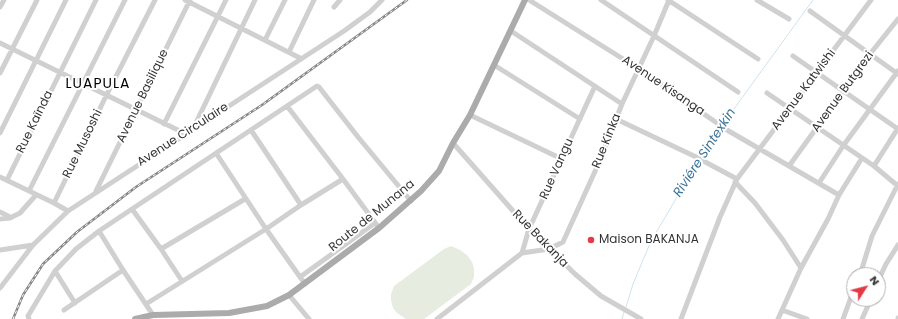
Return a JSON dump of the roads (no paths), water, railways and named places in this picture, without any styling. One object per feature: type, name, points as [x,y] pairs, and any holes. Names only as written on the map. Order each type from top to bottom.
[{"type":"main road","name":"Route de Munana","points":[[135,319],[153,315],[229,313],[267,306],[289,295],[305,284],[377,225],[410,201],[424,188],[438,171],[470,115],[525,0]]},
{"type":"street","points":[[0,7],[4,0]]},
{"type":"street","points":[[0,73],[37,0]]},
{"type":"street","points":[[0,133],[66,0]]},
{"type":"street","name":"Rue Kaïnda","points":[[7,180],[96,0]]},
{"type":"street","points":[[29,191],[125,0]]},
{"type":"street","name":"Rue Musoshi","points":[[54,203],[106,96],[156,0]]},
{"type":"street","points":[[164,124],[226,0]]},
{"type":"street","points":[[193,129],[255,0]]},
{"type":"street","points":[[265,40],[285,0]]},
{"type":"street","points":[[289,52],[314,0]]},
{"type":"street","points":[[334,7],[340,0]]},
{"type":"street","name":"Avenue Kisanga","points":[[529,0],[639,69],[727,130],[819,182],[839,195]]},
{"type":"street","points":[[601,0],[738,92]]},
{"type":"street","points":[[669,0],[758,59]]},
{"type":"street","name":"Rue Kinka","points":[[522,253],[549,249],[560,244],[564,238],[597,167],[622,104],[669,0]]},
{"type":"street","points":[[758,0],[788,19]]},
{"type":"street","name":"Avenue Katwishi","points":[[681,319],[720,217],[736,180],[845,36],[870,0]]},
{"type":"street","points":[[188,1],[300,58]]},
{"type":"street","name":"Avenue Basilique","points":[[95,193],[188,1]]},
{"type":"street","name":"Avenue Circulaire","points":[[0,288],[33,246],[68,211],[344,30],[370,12],[379,2]]},
{"type":"street","points":[[810,11],[898,72],[843,146],[819,182]]},
{"type":"street","name":"Avenue Butgrezi","points":[[789,166],[870,54],[898,19]]},
{"type":"street","points":[[511,31],[622,104]]},
{"type":"street","points":[[0,43],[136,111],[186,134]]},
{"type":"street","points":[[793,56],[898,128],[874,166]]},
{"type":"street","points":[[494,65],[580,119]]},
{"type":"street","points":[[29,319],[28,316],[55,270],[76,249],[132,208],[317,86],[410,201]]},
{"type":"street","name":"Rue Vangu","points":[[522,253],[529,229],[595,86]]},
{"type":"street","points":[[767,93],[874,166],[898,185],[872,236],[862,267]]},
{"type":"street","points":[[287,106],[377,225],[300,277]]},
{"type":"street","points":[[470,115],[562,159]]},
{"type":"street","points":[[616,119],[694,156],[736,180],[783,240],[802,268]]},
{"type":"street","points":[[251,130],[301,205]]},
{"type":"street","name":"Rue Bakanja","points":[[453,143],[529,229],[549,249],[593,290],[641,319]]},
{"type":"street","points":[[216,153],[245,199],[305,284]]},
{"type":"street","points":[[778,319],[839,195],[862,158]]},
{"type":"street","points":[[0,177],[68,211]]},
{"type":"street","points":[[146,304],[343,179]]},
{"type":"street","points":[[0,219],[10,218],[20,213],[36,195]]},
{"type":"street","points":[[161,249],[245,199]]},
{"type":"street","points":[[132,208],[182,281]]},
{"type":"street","points":[[0,212],[10,218]]},
{"type":"street","points":[[99,231],[153,315]]},
{"type":"street","points":[[885,267],[898,245]]},
{"type":"street","points":[[0,250],[33,246]]},
{"type":"street","points":[[437,319],[522,253]]},
{"type":"street","points":[[55,270],[75,303]]},
{"type":"street","points":[[64,310],[123,270]]},
{"type":"street","points":[[289,295],[309,319]]},
{"type":"street","points":[[843,319],[847,307]]},
{"type":"street","points":[[862,319],[867,307]]},
{"type":"street","points":[[782,310],[807,319]]},
{"type":"waterway","name":"Riviére Sintexkin","points":[[723,124],[813,0]]},
{"type":"waterway","name":"Riviére Sintexkin","points":[[701,157],[720,128]]},
{"type":"waterway","name":"Riviére Sintexkin","points":[[626,307],[633,284],[651,241],[698,162]]},
{"type":"waterway","name":"Riviére Sintexkin","points":[[622,319],[624,312]]},
{"type":"railway","points":[[13,319],[23,295],[43,264],[77,232],[136,187],[262,105],[407,0]]},
{"type":"place","name":"Maison BAKANJA","points":[[591,240]]},
{"type":"district","name":"LUAPULA","points":[[98,84]]}]
